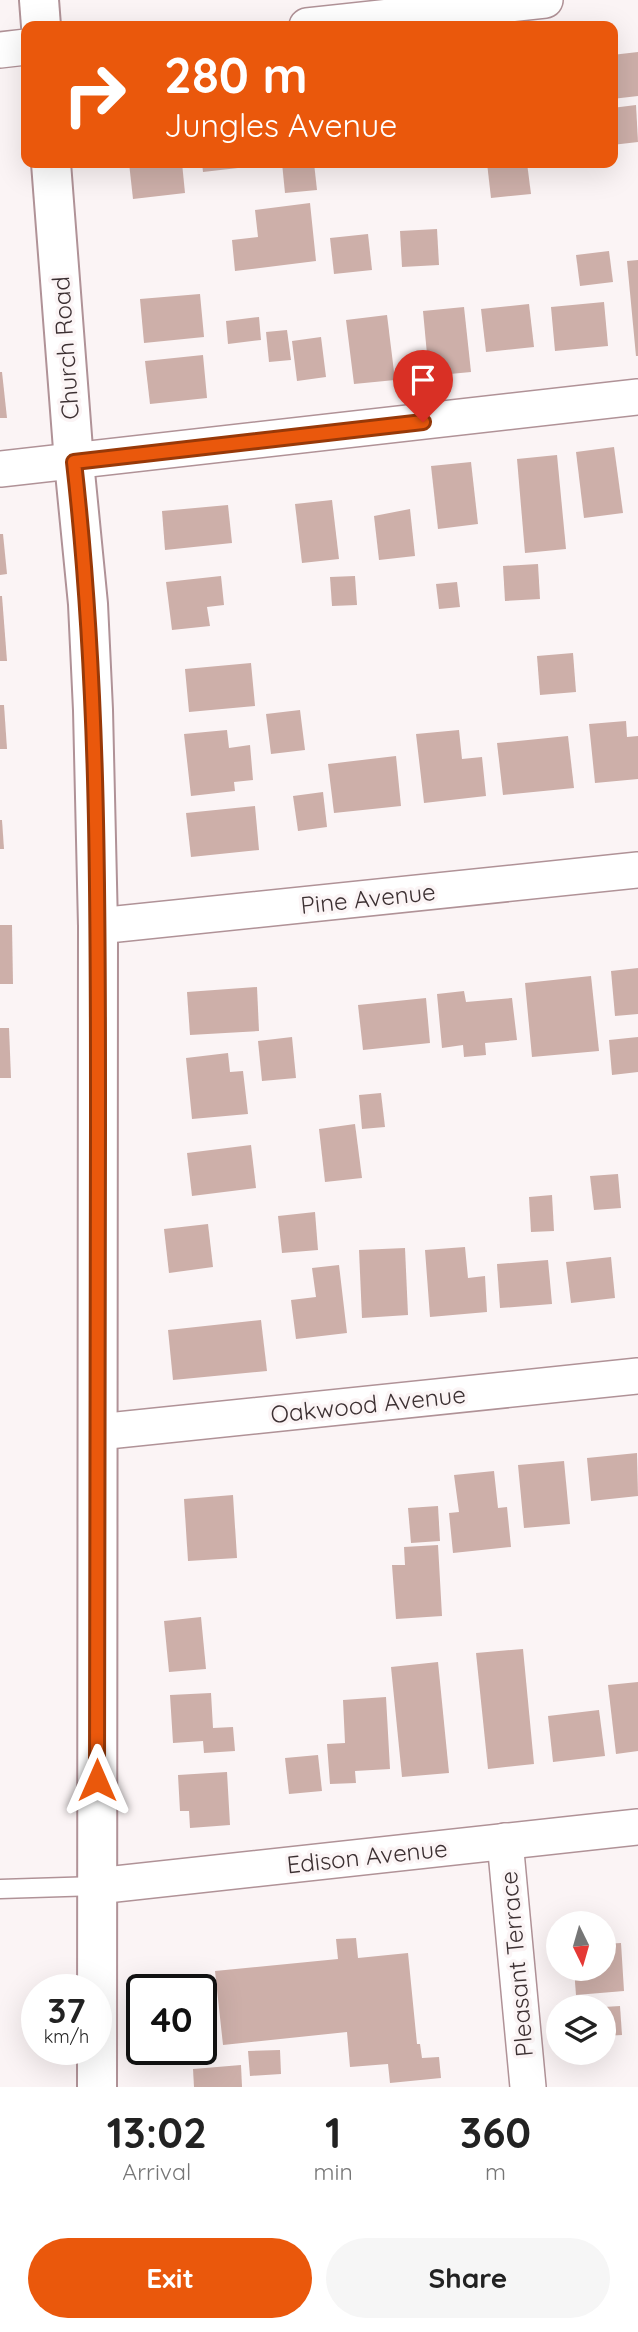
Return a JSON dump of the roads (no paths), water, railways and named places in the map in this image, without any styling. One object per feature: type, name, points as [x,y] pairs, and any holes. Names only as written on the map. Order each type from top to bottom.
[{"type":"street","points":[[39,0],[41,21]]},
{"type":"street","points":[[353,21],[545,0]]},
{"type":"street","points":[[0,50],[21,48]]},
{"type":"street","name":"Church Road","points":[[51,168],[93,710],[98,926],[97,2087]]},
{"type":"street","points":[[0,469],[638,397]]},
{"type":"street","name":"Pine Avenue","points":[[98,926],[638,870]]},
{"type":"street","name":"Oakwood Avenue","points":[[98,1432],[638,1376]]},
{"type":"street","name":"Edison Avenue","points":[[97,1886],[638,1827]]},
{"type":"street","name":"Pleasant Terrace","points":[[505,1841],[528,2087]]},
{"type":"lane","points":[[0,1889],[97,1886]]}]
